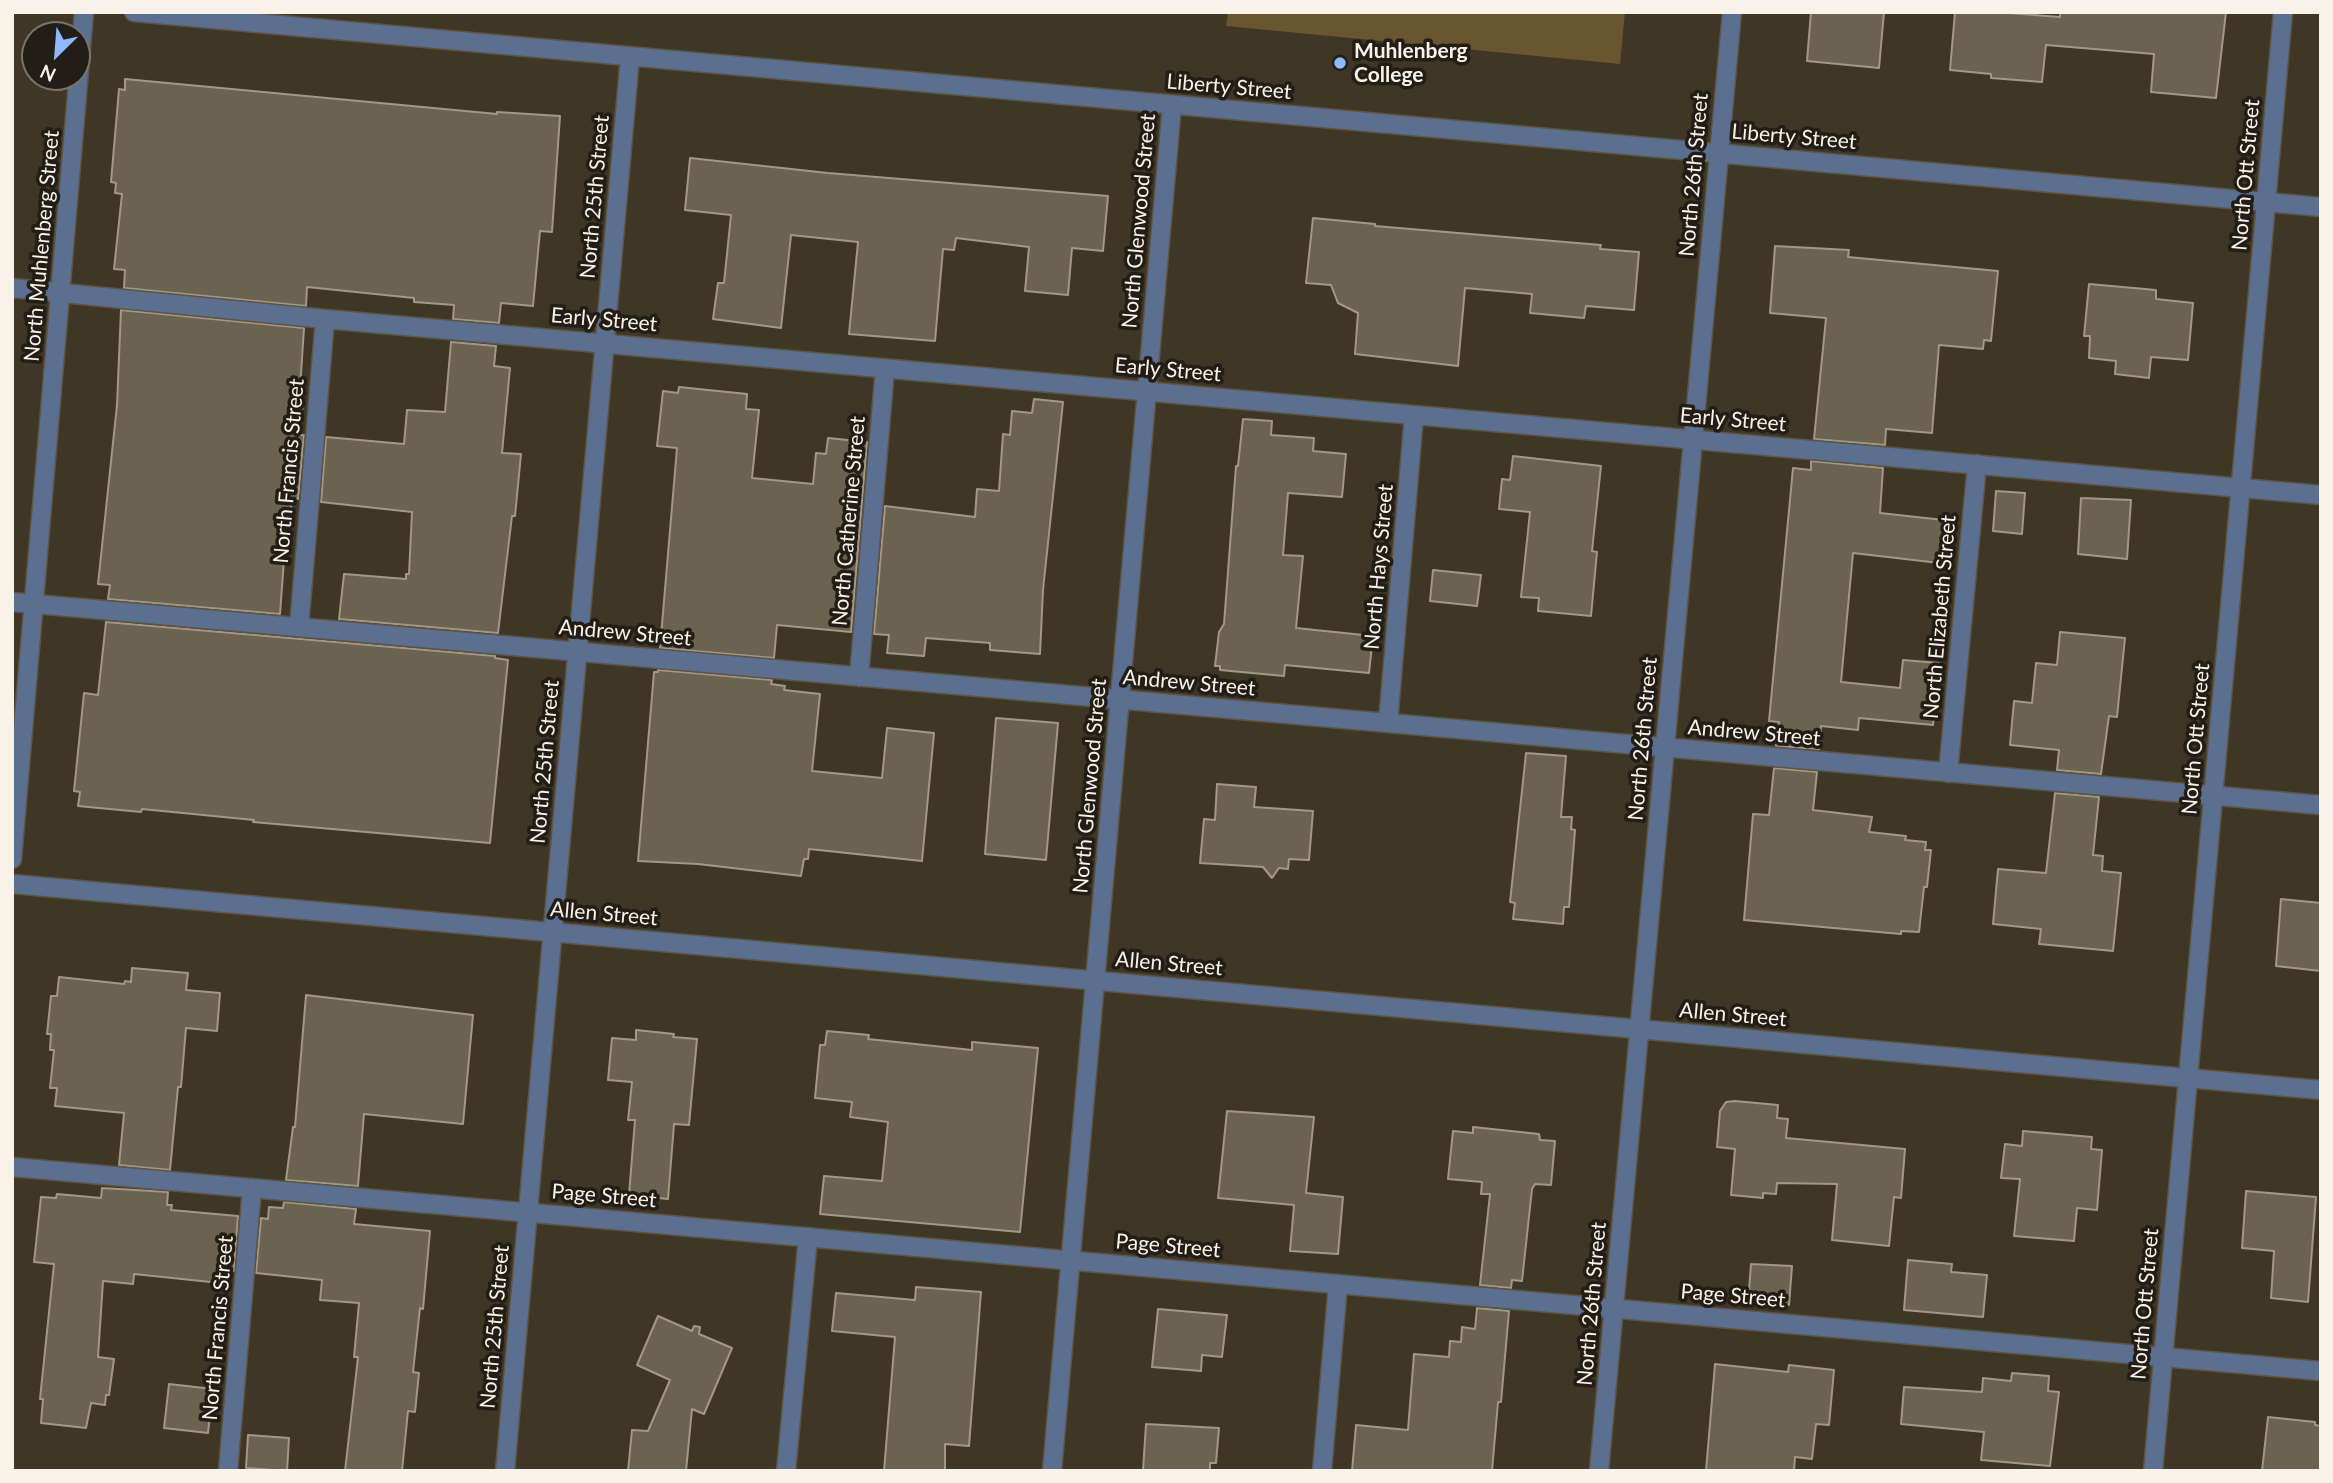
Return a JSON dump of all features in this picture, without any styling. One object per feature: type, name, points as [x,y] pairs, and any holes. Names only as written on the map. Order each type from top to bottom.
[{"type":"street","name":"North Muhlenberg Street","points":[[12,859],[84,12]]},
{"type":"street","name":"Liberty Street","points":[[134,12],[2321,207]]},
{"type":"street","name":"North 26th Street","points":[[1600,1471],[1732,12]]},
{"type":"street","name":"North Ott Street","points":[[2153,1471],[2283,12]]},
{"type":"street","name":"North 25th Street","points":[[505,1471],[630,57]]},
{"type":"street","name":"North Glenwood Street","points":[[1052,1471],[1171,105]]},
{"type":"street","name":"Early Street","points":[[12,288],[325,319],[2321,495]]},
{"type":"street","name":"North Francis Street","points":[[299,627],[325,319]]},
{"type":"street","name":"North Catherine Street","points":[[859,677],[884,368]]},
{"type":"street","name":"North Hays Street","points":[[1388,723],[1415,415]]},
{"type":"street","name":"North Elizabeth Street","points":[[1948,773],[1977,464]]},
{"type":"street","name":"Andrew Street","points":[[12,602],[2321,805]]},
{"type":"street","name":"Allen Street","points":[[12,884],[2321,1090]]},
{"type":"street","name":"Page Street","points":[[12,1167],[2321,1371]]},
{"type":"street","name":"North Francis Street","points":[[228,1471],[252,1188]]},
{"type":"street","points":[[786,1471],[808,1237]]},
{"type":"street","points":[[1322,1471],[1338,1284]]},
{"type":"shaded area","points":[[1228,12],[1625,12],[1620,64],[1226,26]]},
{"type":"building","points":[[1811,12],[1884,12],[1879,68],[1807,61]]},
{"type":"building","points":[[1955,12],[2060,17],[2060,12],[2226,12],[2216,98],[2151,92],[2154,54],[2046,45],[2042,82],[1991,78],[1991,74],[1950,70]]},
{"type":"building","points":[[125,79],[497,114],[560,116],[552,232],[540,231],[533,306],[501,303],[499,323],[453,319],[454,305],[307,287],[306,306],[124,288],[125,270],[114,269],[122,194],[115,193],[116,183],[111,182],[119,89],[125,90]]},
{"type":"building","points":[[690,158],[828,173],[1108,196],[1103,251],[1072,248],[1068,295],[1025,291],[1029,247],[956,238],[954,250],[943,249],[935,341],[849,334],[858,242],[791,235],[781,328],[713,319],[718,283],[724,283],[731,215],[685,210]]},
{"type":"building","points":[[1313,218],[1375,226],[1601,245],[1600,249],[1639,252],[1634,310],[1586,306],[1584,318],[1530,313],[1532,294],[1465,288],[1458,366],[1355,354],[1358,313],[1338,303],[1331,285],[1306,283]]},
{"type":"building","points":[[1775,246],[1849,250],[1848,257],[1998,271],[1991,341],[1984,340],[1983,349],[1939,345],[1932,433],[1886,429],[1885,445],[1814,439],[1826,318],[1770,313]]},
{"type":"building","points":[[2089,284],[2156,290],[2156,299],[2193,303],[2188,360],[2151,357],[2149,378],[2115,374],[2116,361],[2089,358],[2090,336],[2084,336]]},
{"type":"building","points":[[121,310],[304,328],[299,404],[303,404],[299,435],[304,435],[298,499],[292,498],[290,519],[287,519],[280,614],[108,599],[110,585],[98,584],[117,405]]},
{"type":"building","points":[[451,342],[496,346],[494,366],[510,368],[502,453],[521,454],[498,633],[339,619],[344,574],[406,579],[406,574],[409,574],[412,512],[321,502],[326,437],[404,444],[407,410],[445,412]]},
{"type":"building","points":[[679,387],[747,394],[746,409],[759,410],[752,478],[813,484],[816,453],[826,454],[828,438],[867,442],[851,632],[777,625],[774,658],[660,648],[677,448],[657,446],[663,391],[678,393]]},
{"type":"building","points":[[1034,399],[1063,402],[1043,590],[1040,654],[990,650],[990,643],[926,638],[924,656],[887,653],[889,635],[874,634],[885,506],[975,517],[977,489],[999,491],[1003,434],[1010,435],[1012,411],[1032,413]]},
{"type":"building","points":[[1243,419],[1272,421],[1271,435],[1314,438],[1313,451],[1346,454],[1342,497],[1288,493],[1283,555],[1303,556],[1296,628],[1373,636],[1369,673],[1285,665],[1284,676],[1220,670],[1220,666],[1215,666],[1219,632],[1224,624],[1236,466]]},
{"type":"building","points":[[1513,456],[1601,466],[1592,551],[1597,552],[1591,616],[1538,611],[1539,598],[1521,597],[1530,512],[1499,509],[1502,479],[1510,480]]},
{"type":"building","points":[[1811,461],[1883,468],[1880,513],[1953,521],[1948,564],[1853,553],[1841,682],[1900,688],[1903,660],[1939,663],[1933,725],[1859,718],[1858,730],[1821,726],[1819,749],[1776,746],[1779,722],[1769,721],[1793,468],[1811,470]]},
{"type":"building","points":[[1996,491],[2025,493],[2022,534],[1993,531]]},
{"type":"building","points":[[2081,498],[2131,500],[2127,559],[2078,554]]},
{"type":"building","points":[[1433,570],[1481,575],[1477,606],[1430,601]]},
{"type":"building","points":[[106,622],[495,656],[508,660],[490,843],[253,822],[254,820],[142,809],[141,812],[78,806],[80,792],[74,791],[84,693],[98,695]]},
{"type":"building","points":[[2060,632],[2125,638],[2117,717],[2109,716],[2101,774],[2057,770],[2059,750],[2010,745],[2014,701],[2032,703],[2036,663],[2057,665]]},
{"type":"building","points":[[658,670],[772,680],[771,684],[785,686],[784,690],[820,694],[812,771],[882,778],[887,728],[934,733],[922,861],[809,849],[801,876],[698,864],[638,861],[654,672]]},
{"type":"building","points":[[996,718],[1058,723],[1046,860],[985,854]]},
{"type":"building","points":[[1526,753],[1566,756],[1561,817],[1572,817],[1571,829],[1575,830],[1569,907],[1564,907],[1563,924],[1513,919],[1515,903],[1510,902]]},
{"type":"building","points":[[1774,768],[1817,772],[1813,810],[1872,817],[1869,832],[1906,836],[1905,840],[1926,842],[1925,850],[1931,850],[1919,932],[1901,931],[1901,934],[1744,920],[1753,814],[1769,815]]},
{"type":"building","points":[[1217,784],[1256,787],[1254,807],[1313,811],[1309,860],[1289,859],[1288,869],[1279,868],[1272,878],[1263,867],[1200,863],[1204,819],[1215,820]]},
{"type":"building","points":[[2055,793],[2099,797],[2093,855],[2103,856],[2102,871],[2121,873],[2113,951],[2039,944],[2041,929],[1993,924],[1998,869],[2046,873]]},
{"type":"building","points":[[2281,899],[2321,903],[2321,971],[2276,966]]},
{"type":"building","points":[[132,968],[188,973],[186,990],[220,993],[217,1031],[186,1028],[170,1170],[119,1165],[124,1113],[55,1106],[57,1088],[50,1088],[54,1050],[50,1050],[51,1034],[47,1034],[51,996],[57,996],[59,977],[124,984],[125,981],[131,982]]},
{"type":"building","points":[[306,995],[473,1015],[463,1124],[364,1114],[358,1186],[286,1180],[295,1127]]},
{"type":"building","points":[[636,1030],[697,1039],[689,1125],[674,1124],[668,1199],[629,1195],[635,1120],[628,1120],[632,1082],[608,1080],[612,1038],[636,1040]]},
{"type":"building","points":[[827,1031],[869,1035],[868,1039],[972,1050],[972,1042],[1038,1048],[1020,1232],[820,1214],[824,1176],[882,1181],[888,1122],[850,1117],[852,1102],[815,1098],[820,1045],[825,1045]]},
{"type":"building","points":[[1726,1102],[1778,1105],[1777,1118],[1788,1119],[1786,1138],[1905,1149],[1901,1198],[1894,1197],[1889,1246],[1832,1240],[1837,1184],[1777,1183],[1776,1194],[1763,1193],[1763,1198],[1731,1195],[1735,1149],[1717,1147],[1720,1111]]},
{"type":"building","points":[[1227,1111],[1314,1117],[1306,1193],[1343,1197],[1338,1254],[1290,1251],[1294,1205],[1218,1198]]},
{"type":"building","points":[[1473,1127],[1539,1134],[1540,1140],[1555,1141],[1551,1185],[1535,1184],[1532,1189],[1522,1281],[1512,1280],[1511,1288],[1480,1285],[1490,1194],[1481,1194],[1482,1182],[1448,1179],[1453,1131],[1473,1133]]},
{"type":"building","points":[[2023,1131],[2092,1137],[2091,1149],[2102,1150],[2097,1210],[2077,1208],[2074,1241],[2014,1236],[2020,1179],[2001,1178],[2005,1144],[2022,1146]]},
{"type":"building","points":[[102,1188],[168,1192],[167,1205],[172,1205],[171,1210],[238,1216],[234,1271],[221,1270],[220,1283],[134,1274],[133,1284],[103,1281],[98,1357],[114,1359],[105,1405],[91,1403],[86,1428],[41,1423],[43,1399],[40,1399],[54,1264],[34,1262],[41,1197],[56,1198],[57,1194],[101,1198]]},
{"type":"building","points":[[2246,1191],[2316,1197],[2308,1302],[2271,1298],[2274,1251],[2242,1248]]},
{"type":"building","points":[[284,1202],[356,1209],[354,1224],[430,1231],[423,1309],[420,1308],[413,1372],[419,1373],[415,1412],[408,1411],[402,1471],[345,1471],[358,1357],[354,1357],[359,1303],[320,1300],[322,1280],[256,1273],[261,1218],[268,1219],[269,1207],[283,1208]]},
{"type":"building","points":[[1908,1260],[1952,1264],[1951,1272],[1987,1275],[1983,1317],[1904,1310]]},
{"type":"building","points":[[1751,1264],[1792,1266],[1789,1305],[1748,1303]]},
{"type":"building","points":[[916,1287],[981,1292],[969,1446],[945,1444],[945,1471],[884,1471],[895,1337],[832,1331],[836,1293],[915,1300]]},
{"type":"building","points":[[1477,1308],[1509,1311],[1492,1471],[1352,1471],[1356,1425],[1408,1430],[1414,1354],[1449,1357],[1450,1341],[1461,1342],[1462,1327],[1475,1329]]},
{"type":"building","points":[[1158,1309],[1227,1315],[1222,1357],[1202,1355],[1201,1371],[1152,1367]]},
{"type":"building","points":[[658,1316],[692,1331],[694,1326],[700,1327],[699,1334],[732,1348],[704,1414],[692,1409],[686,1471],[628,1471],[632,1430],[648,1431],[670,1380],[637,1365]]},
{"type":"building","points":[[1715,1364],[1788,1372],[1789,1365],[1834,1370],[1829,1425],[1816,1424],[1812,1459],[1795,1457],[1794,1471],[1706,1471]]},
{"type":"building","points":[[2012,1373],[2049,1376],[2048,1391],[2059,1392],[2050,1466],[1981,1460],[1984,1432],[1901,1424],[1904,1387],[1982,1392],[1983,1378],[2011,1381]]},
{"type":"building","points":[[169,1384],[213,1389],[208,1433],[164,1428]]},
{"type":"building","points":[[2268,1417],[2315,1422],[2315,1425],[2321,1426],[2321,1471],[2262,1471]]},
{"type":"building","points":[[1146,1424],[1219,1428],[1216,1463],[1210,1463],[1210,1471],[1143,1471]]},
{"type":"building","points":[[248,1435],[289,1438],[287,1471],[246,1468]]},
{"type":"place","name":"Muhlenberg College","points":[[1340,63]]}]
